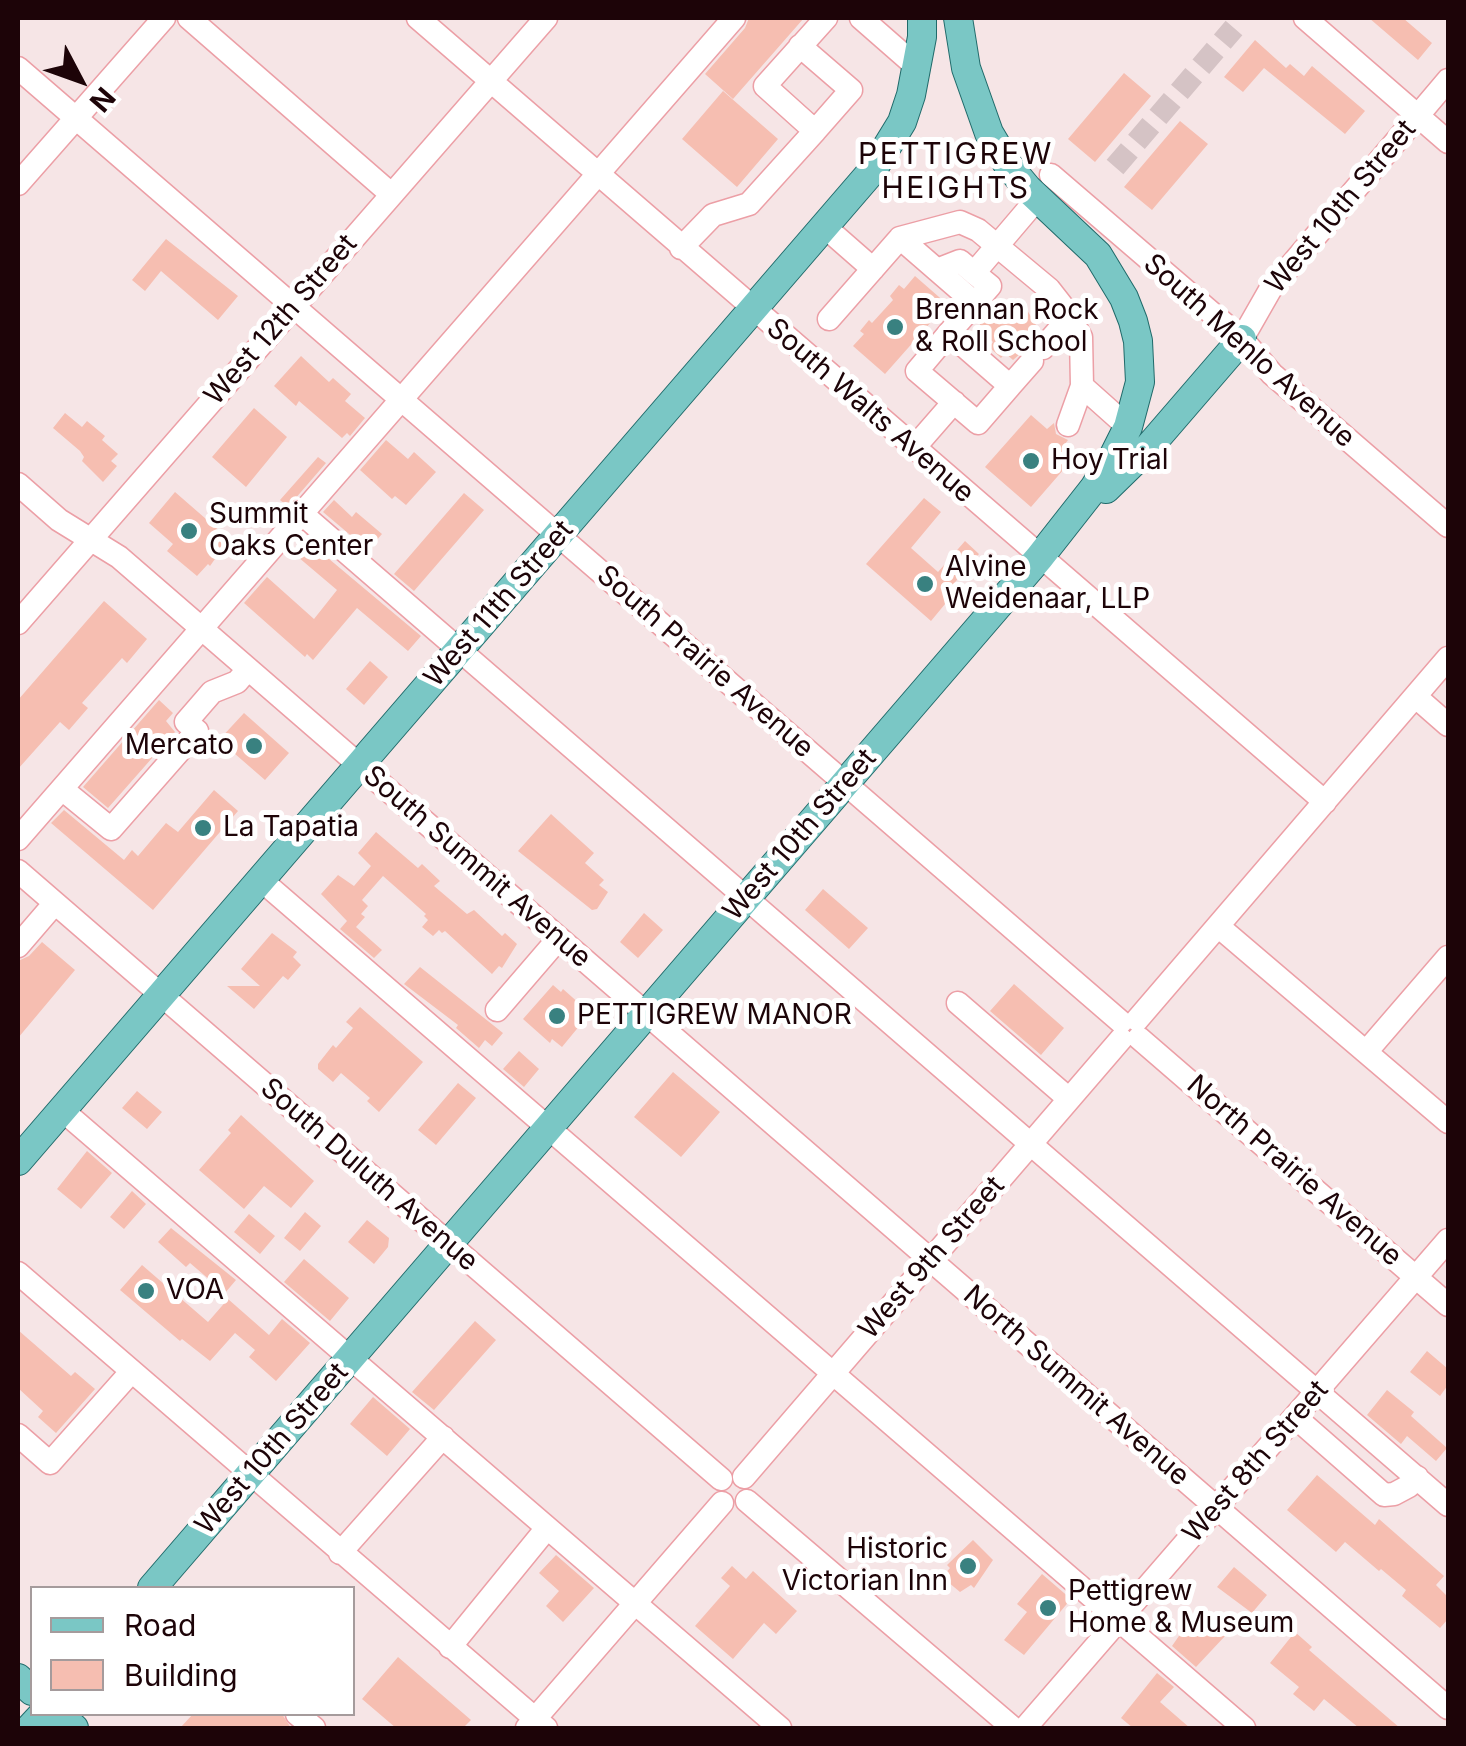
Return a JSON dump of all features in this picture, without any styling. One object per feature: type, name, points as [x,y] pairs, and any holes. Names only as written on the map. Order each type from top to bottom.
[{"type":"main road","name":"West 11th Street","points":[[18,1161],[825,227],[890,144],[902,122],[918,66],[922,18]]},
{"type":"main road","name":"West 10th Street","points":[[154,1586],[1038,558],[1094,488],[1128,427],[1140,382],[1140,357],[1124,298],[1098,256],[1044,187],[1008,165],[982,118],[966,68],[958,18]]},
{"type":"main road","points":[[1038,558],[1148,448],[1242,339]]},
{"type":"street","points":[[18,184],[164,18]]},
{"type":"street","points":[[189,18],[391,194]]},
{"type":"street","name":"South Walts Avenue","points":[[418,18],[1324,802]]},
{"type":"street","name":"West 12th Street","points":[[18,623],[546,18]]},
{"type":"street","points":[[18,839],[734,18]]},
{"type":"street","points":[[816,132],[765,86],[826,18]]},
{"type":"street","points":[[861,18],[918,66]]},
{"type":"street","points":[[1304,18],[1448,142]]},
{"type":"street","points":[[680,248],[713,215],[749,204],[851,90],[800,46]]},
{"type":"street","name":"South Prairie Avenue","points":[[18,68],[1129,1030]]},
{"type":"street","name":"West 10th Street","points":[[1242,339],[1270,290],[1448,80]]},
{"type":"street","points":[[974,273],[1044,187]]},
{"type":"street","name":"South Menlo Avenue","points":[[1044,187],[1242,339],[1272,374],[1448,526]]},
{"type":"street","points":[[829,319],[900,238],[960,222],[978,230],[1049,289],[1081,338],[1082,386],[1068,426]]},
{"type":"street","points":[[825,227],[873,269]]},
{"type":"street","points":[[900,238],[975,303]]},
{"type":"street","points":[[937,270],[960,262],[990,286],[916,371],[978,423],[1070,317]]},
{"type":"street","points":[[948,334],[1010,386]]},
{"type":"street","points":[[1082,386],[1128,427]]},
{"type":"street","points":[[913,449],[954,402]]},
{"type":"street","name":"South Summit Avenue","points":[[18,484],[59,520],[120,557],[931,1259]]},
{"type":"street","points":[[301,514],[1448,1506]]},
{"type":"street","name":"West 9th Street","points":[[536,1725],[729,1486],[834,1372],[1448,658]]},
{"type":"street","points":[[62,789],[111,830],[197,732],[186,722],[212,692],[237,682],[248,668]]},
{"type":"street","points":[[1416,697],[1448,725]]},
{"type":"street","name":"South Duluth Avenue","points":[[18,870],[729,1486]]},
{"type":"street","points":[[261,880],[1244,1728]]},
{"type":"street","points":[[18,946],[56,903]]},
{"type":"street","points":[[1218,926],[1448,1122]]},
{"type":"street","points":[[497,1010],[559,938]]},
{"type":"street","points":[[1366,1052],[1448,957]]},
{"type":"street","points":[[958,1003],[1070,1099]]},
{"type":"street","name":"North Prairie Avenue","points":[[1129,1030],[1448,1305]]},
{"type":"street","points":[[62,1110],[780,1728]]},
{"type":"street","name":"West 8th Street","points":[[1025,1728],[1448,1240]]},
{"type":"street","name":"North Summit Avenue","points":[[931,1259],[1448,1708]]},
{"type":"street","points":[[18,1273],[536,1725]]},
{"type":"street","points":[[18,1435],[50,1464],[130,1372]]},
{"type":"street","points":[[1295,1417],[1384,1494],[1394,1494],[1416,1477]]},
{"type":"street","points":[[340,1552],[442,1436]]},
{"type":"street","points":[[729,1486],[750,1491],[746,1501],[1013,1728]]},
{"type":"street","points":[[450,1647],[548,1528]]},
{"type":"building","points":[[749,18],[804,18],[733,99],[705,74],[745,28]]},
{"type":"building","points":[[1369,18],[1403,18],[1432,43],[1418,60]]},
{"type":"building","points":[[1255,40],[1286,68],[1290,64],[1304,76],[1312,66],[1365,111],[1345,134],[1264,68],[1243,92],[1224,77]]},
{"type":"building","points":[[1124,73],[1151,96],[1095,162],[1068,139]]},
{"type":"building","points":[[723,91],[778,139],[737,187],[682,139]]},
{"type":"building","points":[[1180,121],[1208,144],[1152,210],[1124,187]]},
{"type":"building","points":[[166,239],[238,296],[218,320],[161,271],[145,291],[132,280]]},
{"type":"building","name":"Brennan Rock & Roll School","points":[[915,276],[947,304],[885,374],[853,346],[864,334],[860,331],[869,320],[872,323],[893,300],[890,296],[899,285],[904,289]]},
{"type":"building","points":[[1004,300],[1012,307],[1027,310],[1039,330],[1013,360],[1005,353],[1001,358],[989,347],[993,342],[979,329],[981,319]]},
{"type":"building","points":[[301,356],[329,382],[333,378],[351,394],[345,401],[365,418],[350,436],[347,433],[342,438],[299,401],[296,406],[274,386]]},
{"type":"building","points":[[254,408],[287,437],[246,487],[212,457]]},
{"type":"building","points":[[65,413],[82,427],[87,421],[118,454],[111,461],[117,466],[103,482],[82,461],[80,451],[53,428]]},
{"type":"building","name":"Hoy Trial","points":[[1031,415],[1047,429],[1054,423],[1056,434],[1068,440],[1065,444],[1077,454],[1031,507],[985,467]]},
{"type":"building","points":[[386,440],[408,459],[414,452],[436,472],[406,505],[395,496],[392,499],[360,470]]},
{"type":"building","points":[[318,457],[326,463],[288,507],[280,500]]},
{"type":"building","name":"Summit Oaks Center","points":[[175,492],[229,539],[210,566],[197,576],[167,551],[173,544],[149,523]]},
{"type":"building","points":[[464,493],[484,510],[414,591],[394,574]]},
{"type":"building","points":[[924,498],[941,512],[911,548],[938,572],[965,541],[979,554],[945,594],[950,598],[931,621],[866,564]]},
{"type":"building","points":[[334,500],[352,517],[356,512],[382,534],[368,550],[323,512]]},
{"type":"building","points":[[310,543],[421,636],[408,651],[357,608],[313,660],[244,603],[267,577],[314,619],[337,590],[298,557]]},
{"type":"building","points":[[104,601],[147,639],[127,663],[122,658],[82,703],[88,708],[69,730],[60,722],[18,769],[18,700]]},
{"type":"building","points":[[370,661],[388,677],[364,705],[346,689]]},
{"type":"building","points":[[159,700],[173,713],[166,721],[175,732],[108,808],[83,787]]},
{"type":"building","name":"Mercato","points":[[244,713],[289,753],[265,780],[219,740]]},
{"type":"building","points":[[214,790],[238,811],[153,910],[51,823],[64,810],[124,860],[132,850],[138,856],[166,823],[178,832]]},
{"type":"building","points":[[551,814],[594,853],[585,863],[604,880],[599,885],[608,892],[597,909],[592,910],[518,851]]},
{"type":"building","points":[[376,832],[418,868],[422,864],[440,881],[434,886],[467,914],[474,910],[502,936],[505,933],[517,944],[502,968],[499,966],[492,974],[445,931],[439,930],[433,936],[422,927],[428,920],[426,914],[383,876],[362,900],[368,906],[356,927],[382,950],[374,958],[340,929],[347,921],[321,894],[338,875],[354,886],[371,866],[358,853]]},
{"type":"building","points":[[823,889],[868,928],[849,949],[805,910]]},
{"type":"building","points":[[644,913],[663,930],[638,958],[620,942]]},
{"type":"building","points":[[272,933],[297,952],[293,957],[301,965],[288,980],[283,976],[254,1009],[227,986],[260,986],[241,969]]},
{"type":"building","points":[[42,942],[75,970],[18,1038],[18,961]]},
{"type":"building","points":[[420,967],[503,1033],[492,1046],[485,1040],[479,1048],[456,1028],[458,1025],[404,984]]},
{"type":"building","points":[[1014,984],[1064,1028],[1041,1055],[990,1011]]},
{"type":"building","name":"PETTIGREW MANOR","points":[[553,985],[590,1013],[562,1047],[552,1039],[550,1043],[523,1019]]},
{"type":"building","points":[[360,1007],[423,1062],[379,1112],[367,1101],[370,1098],[341,1073],[333,1082],[318,1069],[333,1045],[336,1048],[353,1028],[346,1022]]},
{"type":"building","points":[[519,1051],[539,1069],[524,1087],[503,1069]]},
{"type":"building","points":[[673,1072],[720,1112],[681,1157],[634,1117]]},
{"type":"building","points":[[458,1083],[476,1098],[436,1145],[418,1130]]},
{"type":"building","points":[[137,1091],[162,1112],[147,1129],[122,1108]]},
{"type":"building","points":[[241,1115],[314,1181],[291,1208],[264,1186],[244,1209],[199,1170]]},
{"type":"building","points":[[87,1151],[112,1173],[81,1209],[57,1189]]},
{"type":"building","points":[[132,1191],[146,1204],[124,1229],[110,1217]]},
{"type":"building","points":[[305,1212],[321,1226],[300,1251],[284,1238]]},
{"type":"building","points":[[249,1214],[275,1236],[260,1254],[234,1232]]},
{"type":"building","points":[[367,1220],[389,1238],[388,1247],[374,1264],[348,1242]]},
{"type":"building","points":[[171,1228],[236,1280],[225,1293],[158,1242]]},
{"type":"building","points":[[304,1259],[349,1298],[330,1321],[284,1282]]},
{"type":"building","points":[[142,1265],[208,1322],[228,1299],[269,1335],[282,1319],[310,1343],[276,1381],[249,1357],[255,1350],[235,1333],[210,1361],[120,1290]]},
{"type":"building","points":[[475,1321],[496,1340],[434,1410],[412,1392]]},
{"type":"building","points":[[18,1330],[71,1376],[75,1372],[95,1389],[56,1433],[38,1417],[43,1411],[18,1388]]},
{"type":"building","points":[[1427,1351],[1448,1369],[1448,1385],[1440,1396],[1410,1372]]},
{"type":"building","points":[[1387,1390],[1447,1448],[1436,1461],[1407,1436],[1401,1444],[1367,1415]]},
{"type":"building","points":[[373,1397],[410,1429],[387,1456],[350,1424]]},
{"type":"building","points":[[1317,1475],[1375,1525],[1379,1519],[1444,1576],[1436,1585],[1448,1597],[1448,1619],[1440,1628],[1402,1596],[1406,1590],[1381,1569],[1345,1542],[1336,1552],[1287,1510]]},
{"type":"building","name":"Historic Victorian Inn","points":[[973,1540],[993,1560],[974,1588],[971,1585],[960,1592],[942,1577],[950,1568],[947,1565]]},
{"type":"building","points":[[556,1555],[594,1588],[563,1622],[546,1606],[559,1591],[539,1573]]},
{"type":"building","points":[[732,1566],[746,1579],[753,1571],[797,1611],[776,1634],[764,1623],[733,1659],[695,1626],[730,1586],[721,1578]]},
{"type":"building","points":[[1234,1567],[1267,1595],[1252,1613],[1217,1587]]},
{"type":"building","points":[[1042,1574],[1071,1599],[1024,1655],[1004,1640],[1027,1612],[1017,1604]]},
{"type":"building","points":[[1197,1610],[1226,1635],[1196,1667],[1172,1646]]},
{"type":"building","points":[[1295,1632],[1312,1647],[1309,1650],[1400,1728],[1359,1728],[1324,1699],[1314,1711],[1293,1694],[1299,1687],[1270,1663]]},
{"type":"building","points":[[398,1657],[471,1720],[463,1728],[396,1728],[362,1699]]},
{"type":"building","points":[[1157,1673],[1174,1687],[1160,1702],[1190,1728],[1133,1728],[1121,1718]]},
{"type":"building","points":[[191,1716],[283,1716],[291,1728],[180,1728]]},
{"type":"tunnel","points":[[1115,167],[1234,28]]},
{"type":"place","name":"Brennan Rock & Roll School","points":[[895,327]]},
{"type":"place","name":"Hoy Trial","points":[[1031,461]]},
{"type":"place","name":"Summit Oaks Center","points":[[189,531]]},
{"type":"place","name":"Alvine Weidenaar, LLP","points":[[925,584]]},
{"type":"place","name":"Mercato","points":[[254,746]]},
{"type":"place","name":"La Tapatia","points":[[203,828]]},
{"type":"place","name":"PETTIGREW MANOR","points":[[557,1016]]},
{"type":"place","name":"VOA","points":[[146,1291]]},
{"type":"place","name":"Historic Victorian Inn","points":[[968,1566]]},
{"type":"place","name":"Pettigrew Home & Museum","points":[[1048,1608]]},
{"type":"district","name":"PETTIGREW HEIGHTS","points":[[956,172]]}]
